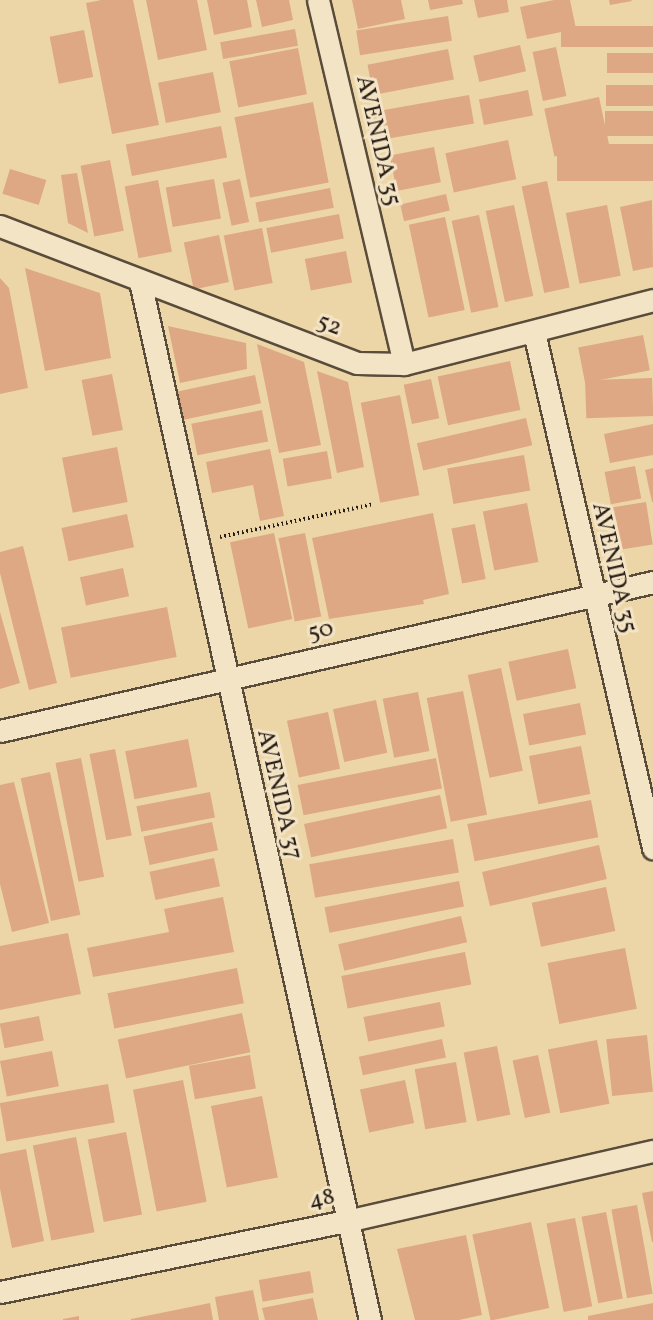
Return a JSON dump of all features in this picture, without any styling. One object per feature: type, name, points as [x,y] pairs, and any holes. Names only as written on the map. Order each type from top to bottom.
[{"type":"street","name":"AVENIDA 35","points":[[318,0],[404,364]]},
{"type":"street","name":"52","points":[[0,226],[357,363],[404,364],[653,300]]},
{"type":"street","name":"AVENIDA 37","points":[[140,281],[226,679],[370,1320]]},
{"type":"street","name":"AVENIDA 35","points":[[534,332],[592,596],[653,848]]},
{"type":"street","name":"50","points":[[0,731],[653,582]]},
{"type":"street","name":"48","points":[[0,1293],[347,1221],[653,1151]]},
{"type":"path","points":[[196,542],[374,504]]},
{"type":"building","points":[[101,0],[133,0],[159,125],[112,134],[86,3]]},
{"type":"building","points":[[146,0],[197,0],[207,50],[158,60]]},
{"type":"building","points":[[207,0],[247,0],[252,27],[214,35]]},
{"type":"building","points":[[256,0],[289,0],[293,20],[262,27]]},
{"type":"building","points":[[352,0],[401,0],[405,19],[358,29]]},
{"type":"building","points":[[428,0],[462,0],[463,4],[430,10]]},
{"type":"building","points":[[474,0],[507,0],[509,12],[478,18]]},
{"type":"building","points":[[554,0],[570,0],[576,29],[527,39],[520,7]]},
{"type":"building","points":[[609,0],[631,0],[632,1],[610,5]]},
{"type":"building","points":[[448,16],[452,41],[360,55],[356,31]]},
{"type":"building","points":[[561,26],[653,26],[653,47],[561,47]]},
{"type":"building","points":[[295,29],[298,46],[223,59],[220,42]]},
{"type":"building","points":[[84,30],[93,77],[59,84],[50,37]]},
{"type":"building","points":[[520,45],[526,71],[479,82],[473,56]]},
{"type":"building","points":[[556,47],[566,96],[543,101],[533,52]]},
{"type":"building","points":[[298,48],[307,94],[238,107],[229,61]]},
{"type":"building","points":[[448,49],[454,79],[373,95],[368,65]]},
{"type":"building","points":[[607,53],[653,53],[653,73],[607,73]]},
{"type":"building","points":[[213,72],[221,112],[166,123],[158,83]]},
{"type":"building","points":[[606,85],[653,85],[653,106],[606,106]]},
{"type":"building","points":[[528,90],[533,116],[484,125],[479,100]]},
{"type":"building","points":[[469,95],[474,124],[378,141],[372,112]]},
{"type":"building","points":[[599,97],[609,145],[554,157],[544,109]]},
{"type":"building","points":[[313,102],[329,182],[250,198],[234,117]]},
{"type":"building","points":[[605,111],[653,111],[653,136],[605,136]]},
{"type":"building","points":[[221,126],[227,157],[132,176],[126,145]]},
{"type":"building","points":[[508,140],[516,179],[454,192],[445,153]]},
{"type":"building","points":[[557,144],[653,144],[653,181],[557,181]]},
{"type":"building","points":[[434,147],[441,182],[397,191],[390,156]]},
{"type":"building","points":[[110,160],[124,231],[94,236],[81,166]]},
{"type":"building","points":[[10,169],[46,180],[39,205],[2,194]]},
{"type":"building","points":[[77,173],[88,233],[68,223],[61,175]]},
{"type":"building","points":[[214,179],[221,218],[173,227],[166,188]]},
{"type":"building","points":[[240,179],[249,222],[232,226],[222,183]]},
{"type":"building","points":[[158,180],[172,252],[139,258],[125,186]]},
{"type":"building","points":[[547,181],[570,288],[544,293],[522,186]]},
{"type":"building","points":[[330,188],[334,208],[259,222],[255,203]]},
{"type":"building","points":[[446,194],[450,211],[404,221],[400,205]]},
{"type":"building","points":[[652,200],[653,267],[633,271],[620,207]]},
{"type":"building","points":[[514,205],[533,296],[505,302],[486,211]]},
{"type":"building","points":[[607,205],[621,276],[580,284],[566,213]]},
{"type":"building","points":[[339,214],[344,239],[271,253],[266,228]]},
{"type":"building","points":[[479,215],[499,307],[471,313],[452,221]]},
{"type":"building","points":[[445,217],[465,310],[429,318],[409,225]]},
{"type":"building","points":[[262,228],[273,283],[234,290],[224,235]]},
{"type":"building","points":[[219,235],[229,282],[194,289],[184,242]]},
{"type":"building","points":[[346,251],[352,282],[311,290],[305,259]]},
{"type":"building","points":[[25,268],[100,293],[111,358],[45,371]]},
{"type":"building","points":[[0,278],[9,288],[28,388],[0,394]]},
{"type":"building","points":[[168,326],[246,343],[247,369],[180,383]]},
{"type":"building","points":[[643,335],[650,370],[585,383],[578,348]]},
{"type":"building","points":[[257,344],[304,362],[321,445],[279,453]]},
{"type":"building","points":[[510,361],[520,410],[448,425],[438,376]]},
{"type":"building","points":[[317,371],[348,382],[364,467],[337,473]]},
{"type":"building","points":[[112,374],[123,430],[92,436],[82,380]]},
{"type":"building","points":[[255,375],[261,403],[184,420],[178,391]]},
{"type":"building","points":[[652,378],[653,416],[586,418],[585,380]]},
{"type":"building","points":[[431,379],[439,418],[412,424],[404,385]]},
{"type":"building","points":[[400,395],[419,495],[380,503],[361,403]]},
{"type":"building","points":[[262,410],[268,441],[197,455],[191,424]]},
{"type":"building","points":[[526,418],[532,445],[423,470],[417,443]]},
{"type":"building","points":[[653,424],[653,455],[610,463],[604,434]]},
{"type":"building","points":[[117,447],[128,502],[73,513],[62,458]]},
{"type":"building","points":[[270,449],[284,516],[260,521],[253,485],[212,493],[206,462]]},
{"type":"building","points":[[327,451],[332,479],[288,486],[283,459]]},
{"type":"building","points":[[524,455],[530,490],[453,504],[447,469]]},
{"type":"building","points":[[635,466],[641,498],[611,504],[605,472]]},
{"type":"building","points":[[653,468],[653,502],[652,502],[645,470]]},
{"type":"building","points":[[646,502],[653,544],[618,550],[611,507]]},
{"type":"building","points":[[527,503],[538,562],[494,570],[483,512]]},
{"type":"building","points":[[433,513],[449,594],[423,600],[424,604],[329,619],[312,538]]},
{"type":"building","points":[[127,514],[134,547],[69,561],[61,528]]},
{"type":"building","points":[[475,524],[486,579],[462,584],[451,529]]},
{"type":"building","points":[[274,533],[292,619],[248,628],[230,542]]},
{"type":"building","points":[[305,533],[321,616],[295,622],[278,538]]},
{"type":"building","points":[[23,546],[57,683],[29,690],[0,573],[0,552]]},
{"type":"building","points":[[123,568],[129,596],[86,606],[80,577]]},
{"type":"building","points":[[167,607],[177,657],[71,678],[61,628]]},
{"type":"building","points":[[0,612],[20,683],[0,689]]},
{"type":"building","points":[[568,649],[576,688],[517,701],[508,662]]},
{"type":"building","points":[[501,668],[523,771],[490,778],[468,675]]},
{"type":"building","points":[[463,691],[487,815],[451,822],[427,698]]},
{"type":"building","points":[[418,692],[429,751],[394,758],[383,699]]},
{"type":"building","points":[[376,700],[387,753],[344,762],[333,709]]},
{"type":"building","points":[[580,703],[586,734],[529,745],[523,714]]},
{"type":"building","points":[[328,712],[340,769],[299,777],[287,721]]},
{"type":"building","points":[[188,739],[197,787],[135,799],[125,751]]},
{"type":"building","points":[[581,746],[590,794],[538,804],[529,756]]},
{"type":"building","points":[[115,749],[132,835],[106,840],[89,754]]},
{"type":"building","points":[[81,758],[104,877],[79,882],[55,763]]},
{"type":"building","points":[[436,758],[442,788],[304,815],[298,785]]},
{"type":"building","points":[[50,772],[80,915],[51,921],[21,778]]},
{"type":"building","points":[[14,782],[49,923],[12,932],[0,884],[0,785]]},
{"type":"building","points":[[210,792],[215,818],[141,832],[136,806]]},
{"type":"building","points":[[440,795],[447,828],[311,857],[304,824]]},
{"type":"building","points":[[591,800],[598,837],[475,861],[467,824]]},
{"type":"building","points":[[212,822],[218,850],[150,865],[144,837]]},
{"type":"building","points":[[453,839],[459,872],[315,898],[309,864]]},
{"type":"building","points":[[599,845],[607,879],[490,906],[482,872]]},
{"type":"building","points":[[214,858],[220,886],[155,900],[149,872]]},
{"type":"building","points":[[459,881],[464,907],[329,933],[325,907]]},
{"type":"building","points":[[606,887],[615,931],[541,947],[532,903]]},
{"type":"building","points":[[223,897],[234,952],[93,977],[87,948],[169,932],[164,909]]},
{"type":"building","points":[[461,916],[467,942],[344,971],[338,944]]},
{"type":"building","points":[[68,933],[81,994],[0,1010],[0,946]]},
{"type":"building","points":[[625,948],[637,1009],[559,1024],[547,963]]},
{"type":"building","points":[[465,952],[471,984],[348,1008],[341,976]]},
{"type":"building","points":[[237,968],[244,1003],[114,1029],[107,993]]},
{"type":"building","points":[[440,1002],[445,1027],[368,1041],[363,1017]]},
{"type":"building","points":[[242,1013],[250,1052],[126,1079],[118,1039]]},
{"type":"building","points":[[39,1016],[44,1041],[5,1048],[0,1024]]},
{"type":"building","points":[[647,1035],[653,1092],[612,1096],[606,1039]]},
{"type":"building","points":[[442,1039],[446,1058],[363,1075],[359,1057]]},
{"type":"building","points":[[597,1040],[609,1104],[560,1113],[548,1050]]},
{"type":"building","points":[[497,1046],[510,1115],[477,1121],[464,1052]]},
{"type":"building","points":[[52,1051],[59,1086],[7,1096],[0,1061]]},
{"type":"building","points":[[250,1055],[256,1088],[195,1099],[189,1066]]},
{"type":"building","points":[[538,1055],[550,1113],[525,1118],[513,1060]]},
{"type":"building","points":[[456,1062],[467,1122],[425,1129],[415,1069]]},
{"type":"building","points":[[183,1080],[207,1202],[157,1211],[133,1090]]},
{"type":"building","points":[[405,1080],[414,1123],[369,1133],[360,1090]]},
{"type":"building","points":[[108,1084],[115,1122],[6,1142],[0,1103]]},
{"type":"building","points":[[262,1096],[278,1177],[227,1187],[211,1106]]},
{"type":"building","points":[[126,1132],[142,1214],[104,1222],[88,1139]]},
{"type":"building","points":[[76,1137],[95,1232],[51,1241],[33,1145]]},
{"type":"building","points":[[26,1149],[44,1241],[12,1248],[0,1189],[0,1154]]},
{"type":"building","points":[[653,1191],[653,1242],[652,1242],[642,1193]]},
{"type":"building","points":[[637,1205],[653,1294],[627,1298],[611,1210]]},
{"type":"building","points":[[606,1212],[623,1298],[598,1303],[581,1217]]},
{"type":"building","points":[[575,1218],[592,1306],[564,1312],[547,1224]]},
{"type":"building","points":[[531,1222],[549,1308],[490,1320],[472,1234]]},
{"type":"building","points":[[466,1235],[482,1315],[459,1320],[415,1320],[397,1249]]},
{"type":"building","points":[[310,1271],[314,1293],[263,1302],[259,1280]]},
{"type":"building","points":[[253,1290],[259,1320],[219,1320],[215,1297]]},
{"type":"building","points":[[313,1298],[318,1320],[265,1320],[262,1308]]},
{"type":"building","points":[[210,1303],[213,1320],[131,1320],[131,1319]]},
{"type":"building","points":[[653,1303],[653,1320],[588,1320],[588,1316]]},
{"type":"building","points":[[79,1316],[79,1320],[63,1320],[63,1319]]}]
